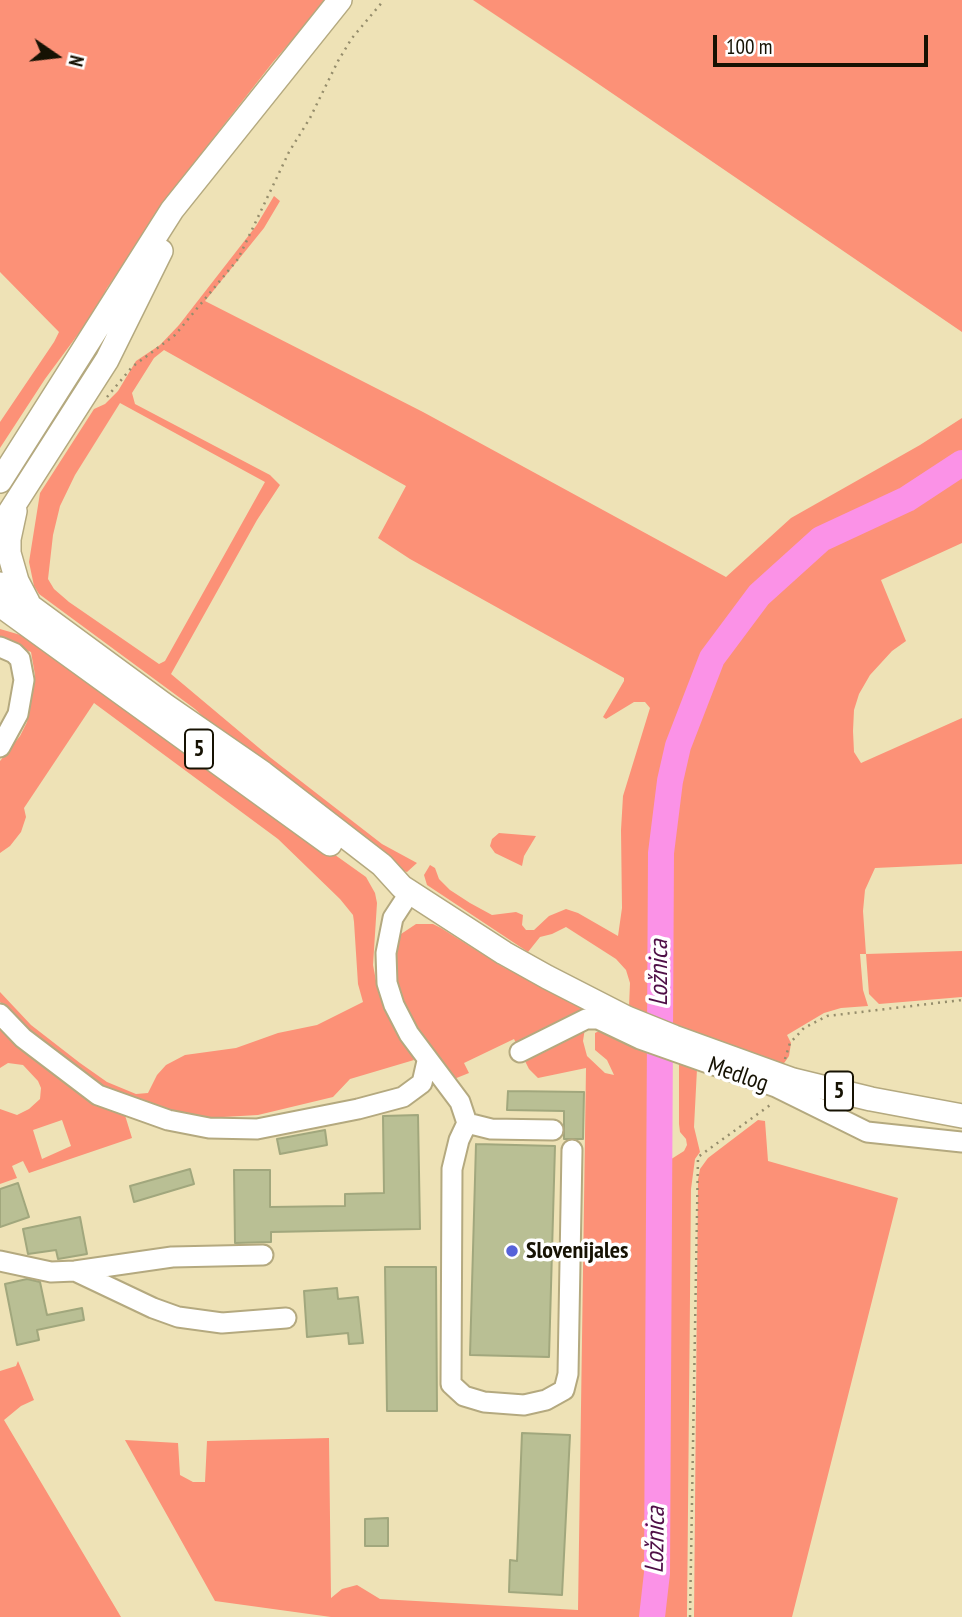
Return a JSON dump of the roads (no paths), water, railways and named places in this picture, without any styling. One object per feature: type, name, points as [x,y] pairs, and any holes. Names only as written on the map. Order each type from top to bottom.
[{"type":"main road","points":[[0,481],[172,210],[340,0]]},
{"type":"main road","points":[[0,527],[107,360],[208,165]]},
{"type":"main road","points":[[0,620],[27,615],[9,553],[12,521],[19,498]]},
{"type":"main road","name":"5","points":[[0,584],[27,615]]},
{"type":"main road","name":"5","points":[[0,606],[27,615],[215,738],[382,865],[406,889],[515,959],[627,1018],[720,1055],[806,1083],[871,1099],[962,1116]]},
{"type":"street","points":[[0,647],[20,659],[23,680],[18,713],[0,747]]},
{"type":"street","points":[[406,889],[393,918],[386,953],[387,983],[394,1006],[427,1061],[460,1102],[467,1123],[452,1169],[451,1384],[464,1396],[484,1402],[524,1405],[546,1400],[564,1390],[568,1374],[572,1150]]},
{"type":"street","points":[[0,1014],[23,1038],[98,1095],[168,1120],[209,1128],[257,1129],[403,1097],[422,1083],[427,1061]]},
{"type":"street","name":"Medlog","points":[[520,1052],[586,1019],[598,1019],[640,1039],[776,1087],[867,1132],[962,1142]]},
{"type":"street","points":[[467,1123],[491,1129],[553,1130]]},
{"type":"street","points":[[0,1261],[51,1272],[172,1257],[263,1255]]},
{"type":"street","points":[[75,1271],[178,1317],[222,1323],[286,1318]]},
{"type":"waterway","name":"Ložnica","points":[[652,1617],[657,1573],[661,853],[670,781],[678,746],[712,658],[759,595],[821,539],[907,499],[962,463]]},
{"type":"place","name":"Slovenijales","points":[[512,1251]]}]
